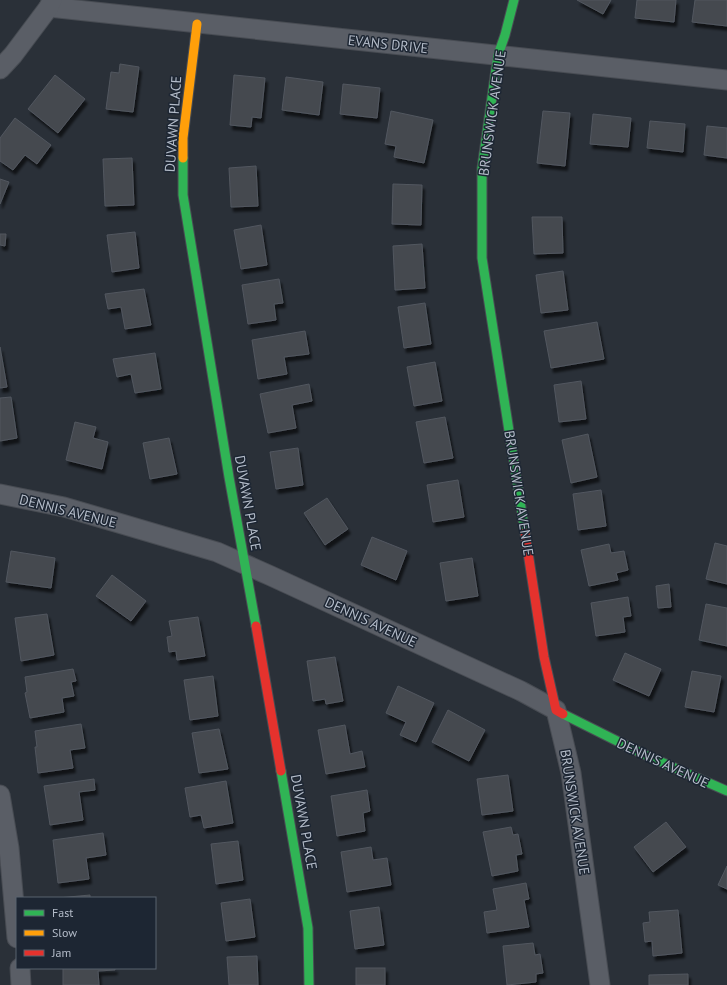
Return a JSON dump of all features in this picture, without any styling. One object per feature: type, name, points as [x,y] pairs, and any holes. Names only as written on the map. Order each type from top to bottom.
[{"type":"street","name":"BRUNSWICK AVENUE","points":[[514,0],[498,55],[482,168],[482,258],[543,649],[556,710],[572,773],[600,985]]},
{"type":"street","name":"EVANS DRIVE","points":[[51,3],[197,24],[727,80]]},
{"type":"street","points":[[0,69],[13,55],[51,3]]},
{"type":"street","name":"DUVAWN PLACE","points":[[197,24],[183,138],[183,195],[229,477],[308,928],[309,985]]},
{"type":"street","name":"DENNIS AVENUE","points":[[0,494],[72,509],[217,552],[521,691],[596,731],[679,771],[727,791]]},
{"type":"street","points":[[0,795],[9,848],[16,927]]},
{"type":"street","points":[[20,969],[21,985]]},
{"type":"building","points":[[577,0],[611,0],[603,14]]},
{"type":"building","points":[[637,0],[676,0],[674,22],[635,18]]},
{"type":"building","points":[[695,0],[727,0],[727,26],[692,22]]},
{"type":"building","points":[[120,64],[139,67],[133,112],[106,109],[111,72],[119,73]]},
{"type":"building","points":[[55,75],[85,99],[58,133],[28,109]]},
{"type":"building","points":[[234,75],[265,78],[261,118],[252,117],[251,127],[230,125]]},
{"type":"building","points":[[286,77],[323,82],[319,115],[282,110]]},
{"type":"building","points":[[343,84],[380,88],[377,118],[340,114]]},
{"type":"building","points":[[391,111],[433,120],[424,163],[394,157],[396,146],[385,144]]},
{"type":"building","points":[[543,111],[570,113],[565,166],[537,163]]},
{"type":"building","points":[[593,114],[631,118],[628,147],[590,144]]},
{"type":"building","points":[[15,118],[51,145],[37,164],[25,155],[13,170],[0,161],[0,138]]},
{"type":"building","points":[[650,121],[685,124],[683,152],[647,148]]},
{"type":"building","points":[[707,126],[727,128],[727,158],[704,155]]},
{"type":"building","points":[[132,158],[134,205],[105,206],[103,159]]},
{"type":"building","points":[[256,166],[258,206],[231,207],[229,168]]},
{"type":"building","points":[[0,179],[9,182],[0,204]]},
{"type":"building","points":[[393,184],[422,185],[421,225],[392,224]]},
{"type":"building","points":[[532,217],[562,217],[563,253],[534,254]]},
{"type":"building","points":[[261,225],[267,265],[241,269],[234,230]]},
{"type":"building","points":[[135,232],[139,268],[112,272],[107,235]]},
{"type":"building","points":[[0,234],[6,234],[5,246],[0,245]]},
{"type":"building","points":[[422,244],[425,288],[395,290],[393,246]]},
{"type":"building","points":[[563,271],[568,310],[541,313],[536,275]]},
{"type":"building","points":[[279,279],[283,303],[274,304],[276,320],[248,324],[242,285]]},
{"type":"building","points":[[144,289],[151,325],[125,329],[121,307],[108,309],[105,294]]},
{"type":"building","points":[[425,303],[431,344],[404,348],[398,307]]},
{"type":"building","points":[[597,322],[604,359],[551,368],[544,331]]},
{"type":"building","points":[[305,331],[309,354],[284,357],[287,374],[258,379],[252,340]]},
{"type":"building","points":[[0,347],[7,387],[0,388]]},
{"type":"building","points":[[155,353],[161,389],[135,393],[131,374],[117,377],[113,359]]},
{"type":"building","points":[[435,362],[442,401],[414,406],[407,367]]},
{"type":"building","points":[[581,381],[586,419],[559,422],[554,385]]},
{"type":"building","points":[[309,384],[312,401],[292,405],[296,428],[268,433],[260,394]]},
{"type":"building","points":[[11,397],[17,438],[0,441],[0,398]]},
{"type":"building","points":[[445,417],[453,458],[424,463],[416,422]]},
{"type":"building","points":[[75,422],[96,427],[93,438],[108,442],[102,469],[66,460]]},
{"type":"building","points":[[588,434],[597,477],[571,483],[562,440]]},
{"type":"building","points":[[169,438],[177,474],[150,479],[143,443]]},
{"type":"building","points":[[298,448],[303,485],[276,489],[270,452]]},
{"type":"building","points":[[458,480],[464,517],[433,522],[427,485]]},
{"type":"building","points":[[601,490],[606,526],[578,530],[573,494]]},
{"type":"building","points":[[327,498],[348,529],[325,545],[304,513]]},
{"type":"building","points":[[372,537],[407,551],[396,580],[361,565]]},
{"type":"building","points":[[715,543],[727,546],[727,584],[706,579]]},
{"type":"building","points":[[609,544],[611,553],[624,551],[628,570],[616,573],[618,580],[589,586],[581,550]]},
{"type":"building","points":[[11,551],[55,558],[51,588],[6,582]]},
{"type":"building","points":[[472,558],[478,596],[446,601],[440,563]]},
{"type":"building","points":[[112,575],[146,601],[131,621],[96,596]]},
{"type":"building","points":[[669,584],[671,607],[658,608],[656,586]]},
{"type":"building","points":[[628,597],[631,616],[623,617],[625,632],[596,636],[591,603]]},
{"type":"building","points":[[706,604],[727,608],[727,646],[699,640]]},
{"type":"building","points":[[47,614],[54,655],[21,661],[15,618]]},
{"type":"building","points":[[198,617],[205,656],[177,660],[176,651],[169,652],[167,637],[172,636],[169,621]]},
{"type":"building","points":[[625,653],[661,669],[649,696],[613,680]]},
{"type":"building","points":[[335,657],[343,701],[326,704],[325,699],[313,701],[307,661]]},
{"type":"building","points":[[73,669],[76,681],[71,682],[74,696],[62,698],[64,712],[30,718],[25,693],[27,692],[25,677]]},
{"type":"building","points":[[692,671],[721,676],[714,712],[685,707]]},
{"type":"building","points":[[213,676],[218,716],[190,720],[184,680]]},
{"type":"building","points":[[398,686],[434,703],[416,742],[400,735],[406,722],[386,713]]},
{"type":"building","points":[[448,710],[485,730],[469,761],[432,742]]},
{"type":"building","points":[[81,724],[85,748],[70,750],[73,768],[38,773],[35,731]]},
{"type":"building","points":[[345,725],[350,754],[362,751],[365,767],[326,774],[318,730]]},
{"type":"building","points":[[219,729],[228,769],[199,773],[192,733]]},
{"type":"building","points":[[508,775],[513,811],[482,815],[477,779]]},
{"type":"building","points":[[94,779],[95,790],[79,792],[83,820],[50,825],[44,786]]},
{"type":"building","points":[[226,781],[233,823],[204,828],[201,815],[190,817],[185,788]]},
{"type":"building","points":[[367,790],[370,811],[363,813],[365,831],[337,836],[331,796]]},
{"type":"building","points":[[666,822],[686,847],[653,872],[634,847]]},
{"type":"building","points":[[511,827],[513,835],[518,834],[522,854],[516,855],[518,871],[492,876],[483,832]]},
{"type":"building","points":[[103,833],[106,855],[86,858],[89,879],[58,883],[53,840]]},
{"type":"building","points":[[238,841],[243,880],[216,884],[211,844]]},
{"type":"building","points":[[371,847],[373,860],[387,858],[391,885],[347,892],[341,852]]},
{"type":"building","points":[[727,866],[727,889],[718,885]]},
{"type":"building","points":[[526,883],[529,899],[524,900],[529,927],[487,933],[484,912],[497,910],[493,889]]},
{"type":"building","points":[[90,895],[90,897],[69,897]]},
{"type":"building","points":[[250,899],[255,937],[226,941],[221,903]]},
{"type":"building","points":[[379,907],[384,945],[355,949],[350,911]]},
{"type":"building","points":[[678,910],[682,953],[653,956],[652,941],[645,942],[643,923],[650,922],[649,912]]},
{"type":"building","points":[[533,943],[535,955],[540,954],[543,973],[536,974],[536,982],[507,985],[503,946]]},
{"type":"building","points":[[257,956],[258,985],[229,985],[227,957]]},
{"type":"building","points":[[356,968],[385,968],[385,985],[356,985]]},
{"type":"building","points":[[63,969],[115,969],[98,971],[99,985],[63,985]]},
{"type":"building","points":[[688,974],[688,985],[649,985],[649,975]]},
{"type":"traffic: fast","points":[[514,0],[498,55],[482,168],[482,258],[525,533]]},
{"type":"traffic: fast","points":[[183,158],[183,195],[229,477],[256,626]]},
{"type":"traffic: fast","points":[[563,714],[641,753],[727,791]]},
{"type":"traffic: fast","points":[[281,771],[308,928],[309,985]]},
{"type":"traffic: slow","points":[[183,158],[183,138],[197,24]]},
{"type":"traffic: jam","points":[[525,533],[544,657],[556,710],[563,714]]},
{"type":"traffic: jam","points":[[256,626],[281,771]]}]
